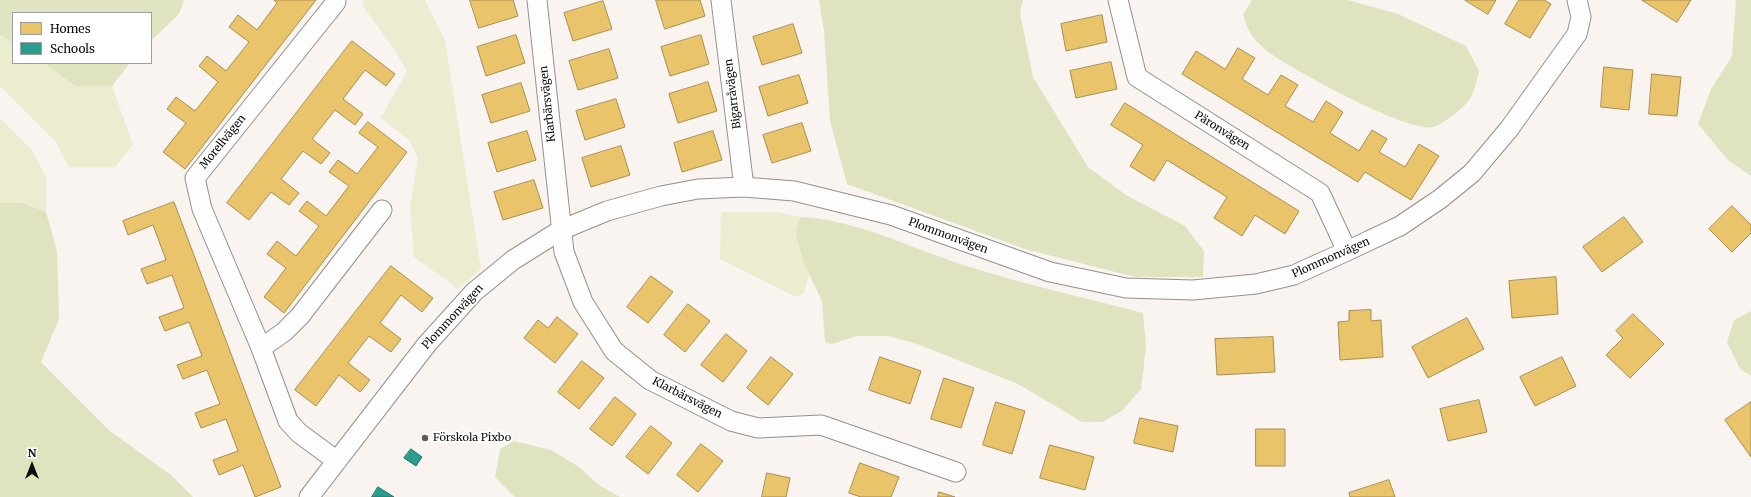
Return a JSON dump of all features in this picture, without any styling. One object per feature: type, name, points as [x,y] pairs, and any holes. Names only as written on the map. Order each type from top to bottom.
[{"type":"street","name":"Klarbärsvägen","points":[[537,0],[564,252],[583,302],[614,351],[650,380],[731,421],[758,428],[822,425],[956,472]]},
{"type":"street","name":"Bigarråvägen","points":[[721,0],[744,188]]},
{"type":"street","name":"Päronvägen","points":[[1118,0],[1137,77],[1320,193],[1347,251]]},
{"type":"street","name":"Plommonvägen","points":[[309,497],[427,344],[474,292],[513,260],[561,230],[607,210],[661,196],[698,189],[744,188],[794,191],[890,215],[1050,272],[1126,288],[1194,290],[1256,284],[1294,275],[1400,226],[1440,199],[1472,173],[1509,129],[1576,34],[1581,17],[1577,0]]},
{"type":"street","name":"Morellvägen","points":[[336,2],[194,178],[202,209],[261,348],[288,421],[300,433],[337,461]]},
{"type":"street","points":[[261,348],[284,332],[300,316],[382,210]]},
{"type":"green space","points":[[0,0],[184,0],[179,14],[152,40],[152,12],[12,12],[12,42],[0,35]]},
{"type":"green space","points":[[364,0],[425,0],[445,40],[481,269],[458,289],[414,257],[410,207],[418,158],[410,141],[381,118],[407,71],[394,49],[362,5]]},
{"type":"green space","points":[[819,0],[1023,0],[1020,13],[1033,77],[1088,167],[1126,195],[1185,226],[1204,251],[1203,277],[1135,277],[1025,249],[847,184],[830,121],[824,31]]},
{"type":"green space","points":[[1252,0],[1348,0],[1398,14],[1466,46],[1479,71],[1472,94],[1460,110],[1434,127],[1421,126],[1376,111],[1299,71],[1262,47],[1254,39],[1246,25],[1243,14]]},
{"type":"green space","points":[[1736,0],[1751,0],[1751,176],[1728,160],[1698,124],[1711,89],[1732,56]]},
{"type":"green space","points":[[0,35],[12,42],[12,64],[45,64],[75,86],[112,86],[133,145],[115,167],[69,167],[55,141],[0,86]]},
{"type":"green space","points":[[45,64],[129,64],[112,86],[75,86]]},
{"type":"green space","points":[[0,118],[32,150],[46,177],[46,212],[23,203],[0,203]]},
{"type":"green space","points":[[0,203],[23,203],[46,212],[57,251],[59,319],[41,362],[110,431],[171,475],[193,497],[0,497]]},
{"type":"green space","points":[[721,212],[776,212],[800,217],[798,240],[803,260],[809,275],[804,293],[796,297],[720,259]]},
{"type":"green space","points":[[800,217],[822,219],[844,224],[886,237],[991,274],[1143,313],[1146,347],[1141,389],[1122,411],[1102,422],[1082,422],[1018,384],[917,344],[888,336],[857,336],[832,344],[825,342],[822,301],[803,262],[796,234]]},
{"type":"green space","points":[[1751,311],[1751,376],[1740,369],[1727,342],[1734,320]]},
{"type":"green space","points":[[514,441],[551,450],[579,467],[599,485],[620,497],[515,497],[495,477],[500,449]]},
{"type":"building: Homes","points":[[274,0],[316,0],[185,169],[163,152],[186,123],[167,109],[176,97],[195,111],[218,82],[199,66],[207,56],[226,71],[249,42],[229,27],[238,15],[257,30],[277,3]]},
{"type":"building: Homes","points":[[470,0],[513,0],[518,16],[479,28]]},
{"type":"building: Homes","points":[[656,0],[700,0],[705,16],[665,29]]},
{"type":"building: Homes","points":[[1465,0],[1496,0],[1488,14]]},
{"type":"building: Homes","points":[[1519,0],[1544,0],[1551,4],[1530,38],[1505,24]]},
{"type":"building: Homes","points":[[1642,0],[1691,0],[1677,22]]},
{"type":"building: Homes","points":[[603,1],[612,29],[573,41],[564,13]]},
{"type":"building: Homes","points":[[1102,15],[1107,42],[1066,51],[1061,24]]},
{"type":"building: Homes","points":[[793,24],[802,53],[762,65],[753,37]]},
{"type":"building: Homes","points":[[516,35],[525,63],[486,76],[477,47]]},
{"type":"building: Homes","points":[[701,35],[709,64],[670,76],[661,47]]},
{"type":"building: Homes","points":[[352,41],[395,74],[386,86],[365,70],[343,99],[363,114],[355,125],[335,110],[312,139],[330,153],[321,164],[303,151],[281,179],[299,193],[289,205],[271,192],[249,220],[227,203]]},
{"type":"building: Homes","points":[[1238,48],[1255,58],[1242,79],[1268,95],[1281,75],[1298,85],[1285,106],[1313,122],[1326,101],[1343,112],[1330,133],[1359,151],[1372,130],[1387,139],[1379,152],[1405,167],[1419,144],[1439,156],[1411,200],[1365,172],[1358,182],[1182,74],[1196,51],[1225,69]]},
{"type":"building: Homes","points":[[609,49],[618,78],[578,90],[569,61]]},
{"type":"building: Homes","points":[[1111,62],[1117,89],[1076,98],[1070,71]]},
{"type":"building: Homes","points":[[1604,67],[1633,70],[1629,110],[1601,107]]},
{"type":"building: Homes","points":[[1652,74],[1681,77],[1677,116],[1649,114]]},
{"type":"building: Homes","points":[[799,75],[808,103],[768,116],[759,87]]},
{"type":"building: Homes","points":[[708,82],[717,111],[678,123],[669,94]]},
{"type":"building: Homes","points":[[521,83],[530,111],[491,123],[482,95]]},
{"type":"building: Homes","points":[[616,99],[625,127],[585,140],[576,111]]},
{"type":"building: Homes","points":[[1125,103],[1299,211],[1285,234],[1255,215],[1242,236],[1214,218],[1227,197],[1167,160],[1154,181],[1130,166],[1143,145],[1111,125]]},
{"type":"building: Homes","points":[[368,122],[407,152],[284,313],[264,297],[286,268],[267,254],[277,241],[296,256],[319,226],[299,211],[307,201],[326,216],[349,186],[329,172],[338,160],[357,174],[378,147],[359,133]]},
{"type":"building: Homes","points":[[802,123],[811,151],[772,163],[763,135]]},
{"type":"building: Homes","points":[[527,131],[536,160],[497,172],[488,143]]},
{"type":"building: Homes","points":[[713,131],[722,160],[682,172],[674,143]]},
{"type":"building: Homes","points":[[621,146],[630,175],[591,187],[582,158]]},
{"type":"building: Homes","points":[[534,180],[543,208],[503,220],[494,192]]},
{"type":"building: Homes","points":[[174,202],[281,487],[255,497],[243,465],[219,475],[213,460],[238,451],[226,419],[201,428],[195,413],[220,404],[207,370],[183,379],[177,365],[202,356],[189,322],[165,331],[159,317],[184,308],[172,275],[147,284],[141,269],[166,260],[153,225],[128,235],[123,221]]},
{"type":"building: Homes","points":[[1732,206],[1751,225],[1751,233],[1732,252],[1709,229]]},
{"type":"building: Homes","points":[[1624,217],[1643,242],[1602,272],[1583,247]]},
{"type":"building: Homes","points":[[391,266],[433,298],[422,312],[401,295],[380,323],[401,339],[391,352],[369,336],[348,363],[370,380],[360,392],[339,375],[316,406],[295,390]]},
{"type":"building: Homes","points":[[651,276],[673,292],[648,323],[627,307]]},
{"type":"building: Homes","points":[[1556,277],[1558,314],[1512,318],[1509,281]]},
{"type":"building: Homes","points":[[688,304],[710,321],[685,352],[664,335]]},
{"type":"building: Homes","points":[[1371,310],[1371,321],[1381,320],[1383,357],[1340,360],[1338,322],[1349,321],[1349,311]]},
{"type":"building: Homes","points":[[1633,314],[1664,344],[1630,378],[1606,355],[1623,338],[1616,331]]},
{"type":"building: Homes","points":[[557,317],[578,334],[555,363],[524,338],[538,320],[548,328]]},
{"type":"building: Homes","points":[[1467,318],[1484,349],[1428,378],[1412,347]]},
{"type":"building: Homes","points":[[726,334],[747,351],[723,382],[701,365]]},
{"type":"building: Homes","points":[[1273,337],[1275,372],[1217,375],[1215,339]]},
{"type":"building: Homes","points":[[771,357],[793,374],[768,405],[747,388]]},
{"type":"building: Homes","points":[[880,357],[921,371],[910,404],[869,390]]},
{"type":"building: Homes","points":[[1562,357],[1576,386],[1535,406],[1520,377]]},
{"type":"building: Homes","points":[[582,361],[604,378],[579,409],[558,392]]},
{"type":"building: Homes","points":[[944,378],[974,388],[961,428],[931,419]]},
{"type":"building: Homes","points":[[615,397],[636,414],[612,446],[590,429]]},
{"type":"building: Homes","points":[[1479,400],[1487,432],[1448,441],[1440,409]]},
{"type":"building: Homes","points":[[996,402],[1025,411],[1012,454],[983,445]]},
{"type":"building: Homes","points":[[1751,402],[1751,457],[1725,420]]},
{"type":"building: Homes","points":[[1140,418],[1178,426],[1173,452],[1134,443]]},
{"type":"building: Homes","points":[[651,426],[672,443],[648,474],[626,457]]},
{"type":"building: Homes","points":[[1256,429],[1285,429],[1285,466],[1256,466]]},
{"type":"building: Homes","points":[[701,444],[723,461],[698,492],[677,475]]},
{"type":"building: Homes","points":[[1050,445],[1094,457],[1085,490],[1040,478]]},
{"type":"building: Homes","points":[[860,463],[899,477],[891,497],[861,497],[849,493]]},
{"type":"building: Homes","points":[[767,473],[790,478],[786,497],[762,497]]},
{"type":"building: Homes","points":[[1389,480],[1395,497],[1350,497],[1349,493]]},
{"type":"building: Homes","points":[[939,492],[955,497],[938,497]]},
{"type":"building: Schools","points":[[411,449],[422,457],[416,466],[404,458]]},
{"type":"building: Schools","points":[[378,487],[394,497],[372,497]]},
{"type":"place","name":"Förskola Pixbo","points":[[425,438]]}]
